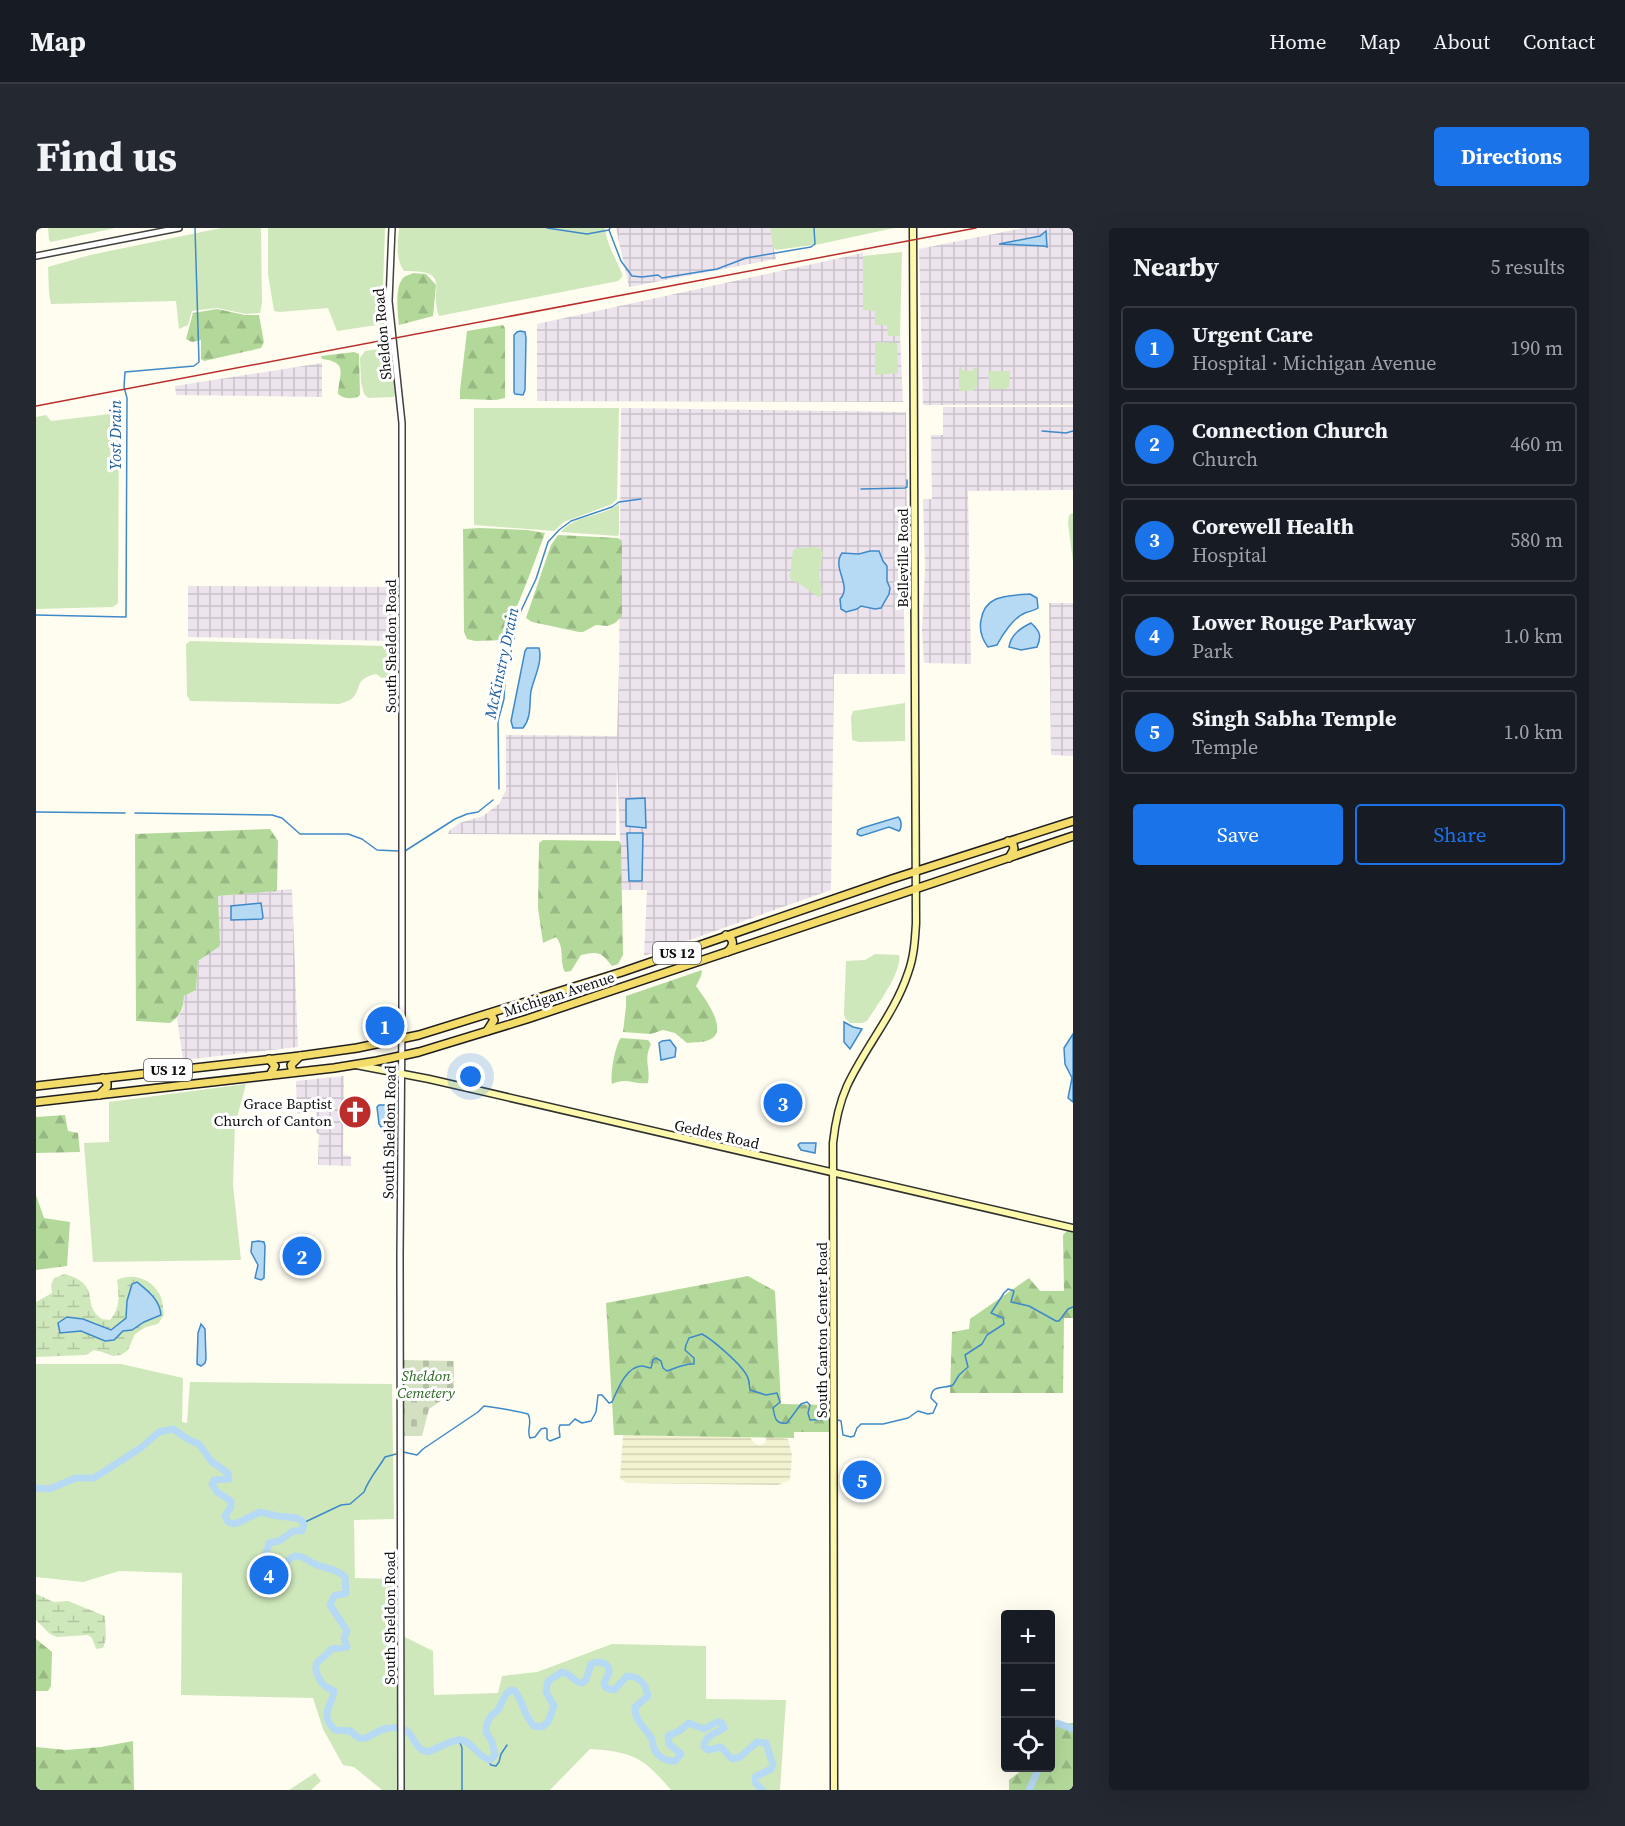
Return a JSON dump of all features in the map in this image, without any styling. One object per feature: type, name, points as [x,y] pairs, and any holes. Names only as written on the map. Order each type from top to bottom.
[{"type":"main road","name":"Belleville Road","points":[[913,228],[916,889]]},
{"type":"main road","name":"Michigan Avenue","points":[[36,1086],[300,1056],[402,1040],[444,1029],[622,972],[916,871],[1073,821]]},
{"type":"main road","points":[[1044,845],[1041,835],[1050,828]]},
{"type":"main road","name":"Michigan Avenue","points":[[36,1102],[356,1065],[402,1056],[527,1019],[1073,836]]},
{"type":"main road","points":[[1008,841],[1013,844],[1014,849],[1009,858]]},
{"type":"main road","name":"South Canton Center Road","points":[[834,1790],[833,1172],[836,1126],[844,1092],[898,996],[912,960],[916,923],[916,889]]},
{"type":"main road","points":[[786,915],[782,925],[787,931]]},
{"type":"main road","points":[[726,935],[733,942],[727,952]]},
{"type":"main road","points":[[527,1019],[520,1012],[528,1002]]},
{"type":"main road","points":[[487,1031],[494,1020],[488,1014]]},
{"type":"main road","points":[[293,1072],[291,1065],[300,1056]]},
{"type":"main road","points":[[269,1059],[275,1066],[270,1075]]},
{"type":"main road","name":"Geddes Road","points":[[356,1065],[1073,1228]]},
{"type":"main road","points":[[99,1095],[107,1087],[104,1078]]},
{"type":"street","points":[[36,256],[179,228]]},
{"type":"street","name":"Sheldon Road","points":[[392,228],[389,302],[401,401]]},
{"type":"street","name":"South Sheldon Road","points":[[401,401],[401,1790]]},
{"type":"shaded area","points":[[616,228],[770,228],[776,259],[629,287]]},
{"type":"shaded area","points":[[1023,228],[1073,228],[1073,405],[923,405],[919,249]]},
{"type":"shaded area","points":[[863,253],[863,310],[875,310],[888,325],[888,336],[900,336],[903,402],[537,401],[537,324]]},
{"type":"shaded area","points":[[322,363],[322,397],[176,395],[175,386]]},
{"type":"shaded area","points":[[943,407],[1073,407],[1073,490],[968,491],[971,664],[924,663],[922,631],[925,569],[923,499],[932,499],[931,435],[943,435]]},
{"type":"shaded area","points":[[621,408],[906,412],[905,674],[834,674],[831,890],[644,956],[647,890],[622,890],[617,759],[616,835],[448,834],[459,823],[483,816],[499,804],[506,790],[506,735],[617,736]]},
{"type":"shaded area","points":[[188,586],[393,587],[392,641],[188,637]]},
{"type":"shaded area","points":[[1049,603],[1073,603],[1073,756],[1051,755]]},
{"type":"shaded area","points":[[292,889],[298,1047],[183,1060],[177,1018],[183,1009],[184,996],[196,990],[198,961],[219,946],[218,896]]},
{"type":"shaded area","points":[[344,1076],[343,1155],[351,1156],[351,1166],[318,1165],[319,1134],[316,1133],[316,1111],[297,1114],[296,1081]]},
{"type":"green space","points":[[48,228],[115,228],[51,242]]},
{"type":"green space","points":[[221,228],[261,228],[262,303],[260,313],[246,314],[217,308],[192,311],[188,325],[179,329],[176,301],[51,304],[48,267],[90,255]]},
{"type":"green space","points":[[268,228],[385,228],[382,314],[384,324],[337,331],[328,308],[274,311],[268,274]]},
{"type":"green space","points":[[399,228],[605,228],[610,247],[623,276],[618,281],[439,316],[434,278],[429,274],[404,271],[401,266],[398,250]]},
{"type":"green space","points":[[770,228],[894,228],[820,244],[776,250],[773,247]]},
{"type":"green space","points":[[902,252],[900,336],[888,336],[887,325],[875,325],[875,311],[863,310],[863,256]]},
{"type":"green space","points":[[413,273],[426,274],[436,285],[433,316],[399,325],[397,300],[399,287],[404,277]]},
{"type":"green space","points":[[217,309],[245,315],[259,315],[264,342],[261,348],[204,361],[201,359],[201,340],[192,342],[186,339],[193,313]]},
{"type":"green space","points":[[503,325],[505,328],[505,398],[460,399],[467,331]]},
{"type":"green space","points":[[875,342],[897,343],[898,373],[875,375]]},
{"type":"green space","points":[[378,349],[388,356],[391,362],[394,374],[394,397],[368,398],[364,394],[360,358],[365,351]]},
{"type":"green space","points":[[354,352],[359,354],[360,395],[355,398],[346,398],[338,394],[341,370],[339,366],[322,359],[321,356]]},
{"type":"green space","points":[[959,367],[962,367],[962,370],[973,371],[973,368],[977,368],[977,386],[973,391],[959,391]]},
{"type":"green space","points":[[988,371],[1010,371],[1009,387],[990,389]]},
{"type":"green space","points":[[474,408],[619,408],[617,499],[612,504],[564,522],[554,531],[474,525]]},
{"type":"green space","points":[[119,414],[118,603],[113,607],[36,609],[36,417],[46,415],[51,421]]},
{"type":"green space","points":[[619,504],[618,536],[561,532],[573,522]]},
{"type":"green space","points":[[1073,513],[1073,562],[1068,523],[1069,515]]},
{"type":"green space","points":[[480,528],[545,533],[505,640],[475,641],[467,639],[464,632],[463,529]]},
{"type":"green space","points":[[558,535],[618,538],[622,541],[622,616],[615,623],[608,626],[596,625],[579,632],[532,622],[526,618],[551,545]]},
{"type":"green space","points":[[816,547],[823,553],[819,573],[822,592],[818,597],[792,581],[790,577],[793,550]]},
{"type":"green space","points":[[190,641],[393,647],[397,652],[396,671],[391,677],[382,678],[376,674],[367,677],[359,684],[353,697],[339,704],[190,701],[187,695],[186,644]]},
{"type":"green space","points":[[905,703],[905,741],[859,742],[852,740],[853,711]]},
{"type":"green space","points":[[270,829],[278,841],[277,891],[218,896],[220,946],[198,961],[196,990],[184,996],[181,1011],[170,1023],[136,1021],[135,834]]},
{"type":"green space","points":[[543,840],[619,841],[621,844],[623,955],[618,964],[612,966],[599,954],[587,954],[581,955],[571,971],[565,972],[559,941],[556,937],[543,943],[538,908],[539,843]]},
{"type":"green space","points":[[875,954],[899,955],[897,970],[888,989],[867,1021],[850,1023],[844,1014],[846,961],[865,960]]},
{"type":"green space","points":[[702,970],[696,986],[716,1020],[716,1034],[711,1039],[687,1043],[675,1033],[663,1030],[651,1034],[623,1032],[626,996]]},
{"type":"green space","points":[[621,1038],[648,1040],[651,1044],[647,1060],[648,1083],[622,1081],[612,1084],[614,1060]]},
{"type":"green space","points":[[246,1084],[235,1125],[233,1185],[241,1260],[93,1262],[84,1143],[109,1142],[109,1102]]},
{"type":"green space","points":[[65,1115],[68,1131],[78,1133],[80,1152],[36,1153],[36,1117]]},
{"type":"green space","points":[[36,1195],[44,1218],[70,1222],[67,1266],[36,1270]]},
{"type":"green space","points":[[1068,1230],[1073,1231],[1073,1318],[1064,1318],[1063,1393],[950,1393],[952,1332],[969,1329],[970,1319],[1029,1278],[1040,1291],[1064,1291],[1063,1235]]},
{"type":"green space","points":[[65,1274],[77,1278],[88,1289],[92,1307],[96,1313],[102,1319],[110,1320],[118,1306],[117,1280],[129,1277],[142,1278],[157,1289],[164,1315],[158,1324],[146,1327],[135,1334],[128,1350],[121,1355],[113,1356],[94,1350],[86,1355],[36,1357],[36,1302],[52,1293],[51,1285],[54,1278]],"holes":[[[153,1296],[161,1310],[161,1315],[132,1330],[123,1331],[114,1340],[105,1341],[81,1331],[83,1319],[111,1330],[126,1318],[127,1301]]]},
{"type":"green space","points":[[748,1276],[775,1291],[781,1404],[829,1405],[830,1432],[794,1432],[794,1438],[614,1435],[606,1303]]},
{"type":"green space","name":"Sheldon Cemetery","points":[[403,1360],[454,1361],[454,1392],[429,1409],[422,1436],[402,1436]]},
{"type":"green space","points":[[36,1364],[121,1364],[183,1378],[182,1422],[187,1423],[190,1382],[392,1384],[394,1519],[354,1520],[355,1578],[395,1579],[395,1636],[405,1637],[433,1651],[434,1695],[498,1693],[502,1676],[537,1672],[612,1644],[706,1646],[706,1699],[786,1700],[780,1790],[671,1790],[653,1770],[636,1758],[617,1752],[590,1749],[550,1790],[382,1790],[354,1767],[343,1765],[323,1729],[313,1698],[181,1695],[182,1573],[119,1571],[83,1582],[36,1577]]},
{"type":"green space","points":[[720,1433],[727,1437],[748,1435],[755,1444],[759,1445],[764,1444],[768,1435],[788,1439],[792,1455],[790,1480],[778,1485],[627,1483],[620,1479],[623,1435]]},
{"type":"green space","points":[[36,1594],[54,1602],[68,1601],[105,1616],[106,1639],[103,1648],[96,1649],[92,1638],[88,1635],[57,1637],[50,1634],[36,1620]]},
{"type":"green space","points":[[36,1639],[52,1652],[51,1686],[48,1691],[36,1691]]},
{"type":"green space","points":[[1073,1723],[1073,1790],[1009,1790],[1009,1780],[1020,1772],[1055,1772],[1055,1724]]},
{"type":"green space","points":[[133,1741],[134,1790],[36,1790],[36,1747],[66,1750]]},
{"type":"green space","points":[[315,1773],[321,1781],[311,1790],[289,1790]]},
{"type":"water","points":[[1046,231],[1047,247],[999,244],[1040,236]]},
{"type":"water","points":[[520,331],[525,332],[526,338],[523,395],[514,392],[514,335]]},
{"type":"water","points":[[879,551],[887,566],[889,594],[881,608],[861,606],[846,612],[841,609],[840,599],[844,588],[839,559],[842,553],[859,554]]},
{"type":"water","points":[[1030,594],[1037,598],[1038,608],[1017,618],[997,645],[988,647],[980,627],[987,605],[999,598]]},
{"type":"water","points":[[1031,623],[1039,634],[1037,647],[1021,650],[1009,647],[1014,635]]},
{"type":"water","points":[[527,648],[539,648],[539,664],[531,691],[528,719],[523,728],[513,728],[511,721]]},
{"type":"water","points":[[645,798],[646,828],[626,826],[626,799]]},
{"type":"water","points":[[898,817],[901,824],[899,831],[889,827],[861,836],[857,834],[862,828]]},
{"type":"water","points":[[627,833],[643,833],[642,881],[629,881]]},
{"type":"water","points":[[261,903],[262,919],[231,920],[231,906]]},
{"type":"water","points":[[844,1022],[862,1029],[850,1049],[844,1042]]},
{"type":"water","points":[[1073,1034],[1073,1102],[1068,1098],[1072,1078],[1065,1064],[1064,1048]]},
{"type":"water","points":[[670,1040],[676,1048],[675,1057],[661,1060],[659,1043]]},
{"type":"water","points":[[387,1105],[388,1108],[388,1125],[381,1127],[377,1107]]},
{"type":"water","points":[[816,1143],[815,1153],[801,1150],[798,1145]]},
{"type":"water","points":[[252,1242],[264,1242],[265,1246],[264,1278],[261,1280],[255,1278],[258,1265],[251,1252]]},
{"type":"water","points":[[137,1282],[156,1300],[161,1315],[132,1330],[123,1331],[114,1340],[105,1341],[81,1331],[60,1333],[58,1323],[67,1317],[83,1319],[111,1330],[126,1318],[127,1301],[132,1284]]},
{"type":"water","points":[[201,1324],[205,1329],[206,1359],[201,1366],[197,1364],[198,1333]]},
{"type":"waterway","name":"Yost Drain","points":[[36,615],[126,617],[127,398],[124,387],[125,372],[194,366],[199,362],[195,228]]},
{"type":"waterway","points":[[547,228],[587,234],[610,228]]},
{"type":"waterway","points":[[609,230],[621,261],[632,276],[658,275],[662,278],[717,269],[746,258],[811,247],[815,244],[814,228]]},
{"type":"waterway","name":"McKinstry Drain","points":[[1042,431],[1066,433],[1073,431]]},
{"type":"waterway","name":"McKinstry Drain","points":[[861,489],[905,488],[907,480]]},
{"type":"waterway","name":"McKinstry Drain","points":[[499,789],[498,721],[504,699],[505,679],[519,615],[536,579],[548,542],[571,521],[612,507],[619,502],[641,499]]},
{"type":"waterway","name":"McKinstry Drain","points":[[405,851],[455,819],[478,812],[493,800]]},
{"type":"waterway","name":"McKinstry Drain","points":[[36,812],[125,813]]},
{"type":"waterway","name":"McKinstry Drain","points":[[135,813],[272,815],[282,818],[300,834],[348,834],[362,839],[377,850],[398,851]]},
{"type":"waterway","points":[[838,1420],[841,1421],[843,1435],[851,1437],[861,1424],[883,1424],[908,1418],[918,1411],[933,1413],[937,1404],[931,1398],[933,1391],[953,1385],[968,1367],[965,1355],[982,1344],[987,1335],[1004,1324],[1003,1318],[991,1313],[1008,1289],[1014,1291],[1011,1302],[1029,1306],[1056,1321],[1059,1321],[1068,1309],[1073,1307]]},
{"type":"waterway","points":[[403,1452],[417,1455],[484,1406],[528,1414],[530,1438],[535,1437],[541,1429],[545,1428],[547,1439],[550,1441],[560,1437],[560,1425],[569,1425],[575,1419],[582,1423],[591,1421],[596,1412],[598,1395],[602,1395],[609,1403],[612,1402],[627,1374],[636,1367],[651,1368],[656,1358],[661,1361],[663,1368],[667,1371],[694,1364],[694,1358],[685,1350],[686,1345],[689,1338],[702,1334],[720,1347],[744,1371],[750,1390],[766,1395],[777,1393],[780,1402],[773,1408],[778,1422],[787,1423],[801,1404],[807,1402],[810,1405],[808,1413],[810,1420],[830,1419]]},
{"type":"waterway","points":[[36,1488],[49,1489],[76,1478],[94,1478],[142,1447],[159,1432],[173,1429],[199,1444],[212,1462],[228,1473],[229,1479],[214,1480],[212,1484],[217,1492],[231,1501],[231,1507],[225,1516],[228,1522],[234,1524],[260,1512],[297,1518],[302,1521],[304,1525],[302,1531],[293,1531],[279,1541],[269,1543],[261,1559],[266,1569],[276,1570],[292,1558],[300,1556],[314,1564],[337,1571],[345,1577],[346,1593],[334,1596],[330,1605],[347,1631],[344,1638],[347,1647],[331,1649],[316,1666],[321,1682],[334,1691],[327,1710],[327,1719],[335,1730],[351,1731],[356,1736],[365,1738],[383,1729],[398,1728],[409,1733],[417,1745],[427,1752],[450,1742],[462,1740],[490,1760],[495,1755],[492,1742],[486,1732],[487,1723],[498,1710],[506,1694],[511,1690],[515,1691],[531,1722],[534,1726],[542,1727],[548,1722],[554,1706],[546,1692],[548,1681],[562,1672],[582,1683],[586,1680],[591,1664],[601,1662],[609,1668],[604,1683],[606,1688],[614,1690],[627,1676],[635,1677],[644,1684],[648,1696],[635,1707],[636,1715],[652,1739],[656,1752],[664,1759],[675,1761],[681,1754],[669,1744],[668,1736],[689,1723],[704,1729],[717,1722],[722,1723],[724,1728],[708,1737],[704,1747],[708,1750],[721,1747],[732,1759],[740,1757],[757,1742],[766,1743],[773,1765],[771,1769],[755,1777],[756,1784],[762,1790]]},
{"type":"waterway","points":[[303,1523],[341,1505],[350,1504],[364,1492],[385,1457],[396,1454]]},
{"type":"waterway","points":[[1055,1724],[1073,1729]]},
{"type":"waterway","points":[[459,1740],[462,1748],[462,1790]]},
{"type":"waterway","points":[[487,1759],[491,1765],[496,1766],[507,1745]]},
{"type":"waterway","points":[[1029,1790],[1037,1772]]},
{"type":"railway","points":[[36,406],[976,228]]},
{"type":"place","name":"Urgent Care","points":[[385,1026]]},
{"type":"place","name":"Corewell Health","points":[[783,1103]]},
{"type":"place","name":"Grace Baptist Church of Canton","points":[[355,1112]]},
{"type":"place","name":"Connection Church","points":[[302,1256]]},
{"type":"place","name":"Singh Sabha Temple","points":[[862,1480]]},
{"type":"place","name":"Lower Rouge Parkway","points":[[269,1575]]}]
